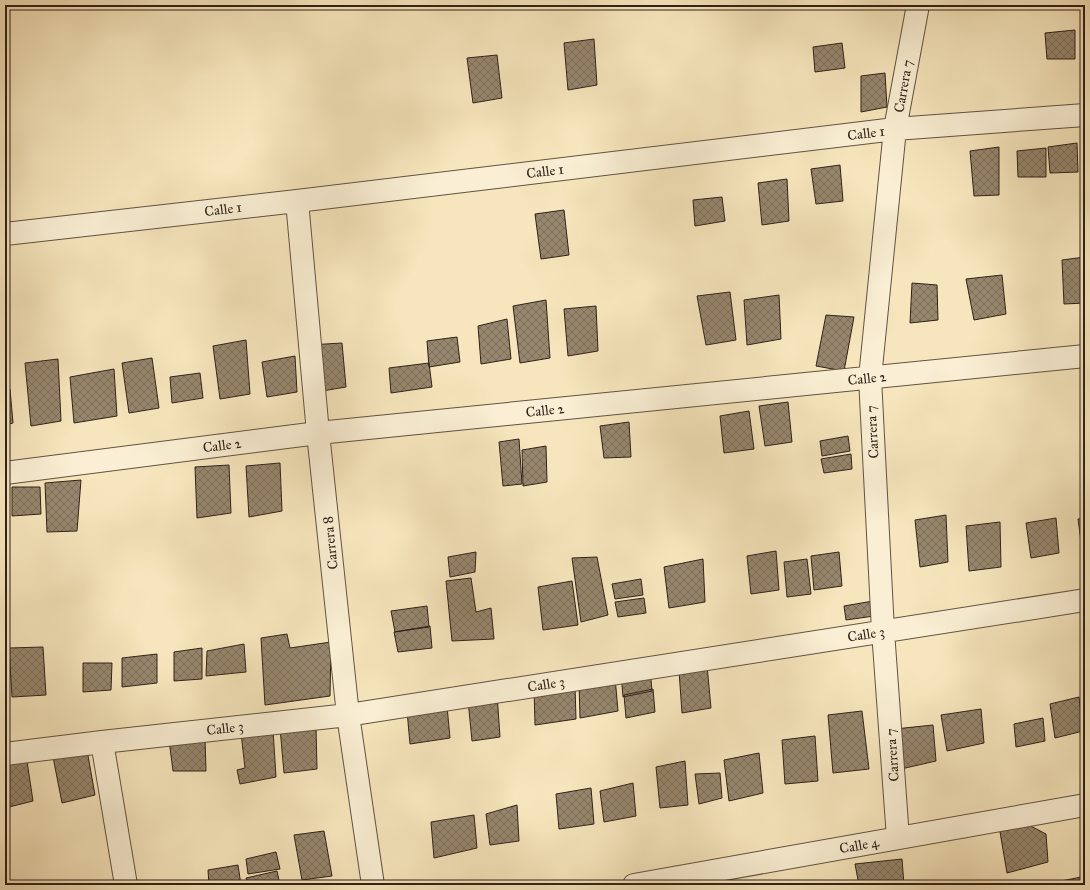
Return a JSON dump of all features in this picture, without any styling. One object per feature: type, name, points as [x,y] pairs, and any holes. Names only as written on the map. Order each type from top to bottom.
[{"type":"street","name":"Carrera 7","points":[[898,838],[883,632],[870,378],[895,129],[918,5]]},
{"type":"street","name":"Calle 1","points":[[5,234],[297,201],[895,129],[1085,115]]},
{"type":"street","name":"Carrera 8","points":[[297,201],[318,433],[348,715],[373,885]]},
{"type":"street","name":"Calle 2","points":[[5,473],[318,433],[1085,356]]},
{"type":"street","name":"Calle 3","points":[[5,754],[348,715],[1085,600]]},
{"type":"street","points":[[102,742],[126,885]]},
{"type":"street","name":"Calle 4","points":[[634,885],[700,879],[898,838],[1085,805]]},
{"type":"building","points":[[1075,30],[1075,59],[1047,59],[1045,33]]},
{"type":"building","points":[[594,39],[597,85],[568,90],[564,43]]},
{"type":"building","points":[[842,43],[845,68],[815,72],[813,47]]},
{"type":"building","points":[[497,55],[502,98],[473,103],[467,58]]},
{"type":"building","points":[[885,73],[887,107],[861,112],[861,76]]},
{"type":"building","points":[[1077,143],[1078,172],[1050,173],[1048,147]]},
{"type":"building","points":[[999,147],[999,195],[974,196],[970,151]]},
{"type":"building","points":[[1046,148],[1046,177],[1018,177],[1017,151]]},
{"type":"building","points":[[840,165],[843,201],[816,204],[811,169]]},
{"type":"building","points":[[787,179],[789,221],[762,225],[758,183]]},
{"type":"building","points":[[722,197],[725,221],[695,226],[693,200]]},
{"type":"building","points":[[564,210],[569,255],[541,259],[535,214]]},
{"type":"building","points":[[1085,257],[1085,303],[1064,304],[1062,260]]},
{"type":"building","points":[[1002,275],[1006,314],[974,320],[966,279]]},
{"type":"building","points":[[912,283],[937,285],[938,320],[910,323]]},
{"type":"building","points":[[730,292],[736,340],[706,345],[697,296]]},
{"type":"building","points":[[779,295],[781,339],[747,345],[744,300]]},
{"type":"building","points":[[546,300],[550,358],[520,363],[513,306]]},
{"type":"building","points":[[596,306],[598,351],[568,356],[564,309]]},
{"type":"building","points":[[826,315],[854,317],[844,371],[816,366]]},
{"type":"building","points":[[507,319],[511,359],[481,364],[478,326]]},
{"type":"building","points":[[457,337],[460,362],[429,367],[427,341]]},
{"type":"building","points":[[246,340],[250,394],[220,399],[213,346]]},
{"type":"building","points":[[342,343],[346,387],[316,392],[309,345]]},
{"type":"building","points":[[295,356],[297,392],[267,397],[262,362]]},
{"type":"building","points":[[152,358],[159,408],[129,413],[122,363]]},
{"type":"building","points":[[58,359],[61,421],[31,426],[25,363]]},
{"type":"building","points":[[429,363],[432,387],[391,393],[389,368]]},
{"type":"building","points":[[114,369],[117,416],[74,423],[70,377]]},
{"type":"building","points":[[200,373],[203,398],[172,403],[170,377]]},
{"type":"building","points":[[5,389],[10,389],[13,423],[5,425]]},
{"type":"building","points":[[788,402],[792,442],[765,446],[759,406]]},
{"type":"building","points":[[749,411],[754,449],[724,453],[720,416]]},
{"type":"building","points":[[629,422],[631,457],[604,458],[600,426]]},
{"type":"building","points":[[848,436],[850,451],[822,456],[820,441]]},
{"type":"building","points":[[519,439],[522,484],[503,486],[499,442]]},
{"type":"building","points":[[546,446],[547,482],[523,486],[522,450]]},
{"type":"building","points":[[851,454],[852,469],[824,473],[821,459]]},
{"type":"building","points":[[280,463],[282,511],[249,517],[246,466]]},
{"type":"building","points":[[229,465],[231,513],[197,518],[195,467]]},
{"type":"building","points":[[81,480],[77,531],[47,532],[45,483]]},
{"type":"building","points":[[12,487],[40,487],[41,514],[12,516]]},
{"type":"building","points":[[946,515],[948,562],[920,567],[915,520]]},
{"type":"building","points":[[1056,518],[1059,553],[1031,558],[1026,523]]},
{"type":"building","points":[[1085,518],[1085,549],[1082,549],[1078,519]]},
{"type":"building","points":[[1000,522],[1001,567],[969,571],[966,526]]},
{"type":"building","points":[[776,551],[779,590],[751,594],[747,556]]},
{"type":"building","points":[[476,552],[475,572],[450,577],[448,557]]},
{"type":"building","points":[[839,552],[842,586],[814,590],[811,556]]},
{"type":"building","points":[[597,557],[608,615],[581,622],[572,558]]},
{"type":"building","points":[[703,559],[705,602],[669,608],[664,567]]},
{"type":"building","points":[[807,559],[811,594],[787,597],[784,562]]},
{"type":"building","points":[[471,578],[476,612],[491,608],[494,639],[452,641],[446,581]]},
{"type":"building","points":[[641,579],[643,595],[615,599],[612,584]]},
{"type":"building","points":[[572,581],[578,625],[543,630],[538,587]]},
{"type":"building","points":[[644,598],[646,613],[618,617],[615,602]]},
{"type":"building","points":[[873,601],[874,616],[846,620],[844,606]]},
{"type":"building","points":[[427,606],[429,627],[395,632],[391,611]]},
{"type":"building","points":[[430,626],[432,648],[398,652],[394,632]]},
{"type":"building","points":[[287,634],[290,648],[331,642],[330,696],[265,705],[261,638]]},
{"type":"building","points":[[244,644],[246,672],[206,676],[207,651]]},
{"type":"building","points":[[43,647],[46,695],[12,697],[9,648]]},
{"type":"building","points":[[202,648],[202,679],[174,681],[174,652]]},
{"type":"building","points":[[157,654],[157,683],[122,687],[122,658]]},
{"type":"building","points":[[83,663],[112,663],[111,690],[83,692]]},
{"type":"building","points":[[707,665],[711,708],[682,713],[679,671]]},
{"type":"building","points":[[650,668],[652,691],[623,697],[621,673]]},
{"type":"building","points":[[615,677],[618,711],[580,718],[579,683]]},
{"type":"building","points":[[575,686],[576,719],[535,725],[534,688]]},
{"type":"building","points":[[653,689],[655,712],[626,718],[624,695]]},
{"type":"building","points":[[497,694],[500,737],[472,741],[468,700]]},
{"type":"building","points":[[1079,697],[1083,731],[1055,738],[1050,704]]},
{"type":"building","points":[[447,706],[450,738],[410,744],[407,711]]},
{"type":"building","points":[[981,709],[984,743],[947,751],[941,715]]},
{"type":"building","points":[[862,711],[869,769],[833,773],[828,715]]},
{"type":"building","points":[[1043,718],[1045,741],[1016,747],[1014,724]]},
{"type":"building","points":[[933,725],[936,761],[901,769],[895,729]]},
{"type":"building","points":[[316,727],[317,769],[284,773],[280,728]]},
{"type":"building","points":[[273,730],[276,777],[240,784],[237,770],[245,768],[241,733]]},
{"type":"building","points":[[815,736],[818,781],[785,784],[782,740]]},
{"type":"building","points":[[205,739],[206,771],[173,771],[169,740]]},
{"type":"building","points":[[87,750],[95,795],[62,803],[53,757]]},
{"type":"building","points":[[759,753],[763,793],[729,801],[724,760]]},
{"type":"building","points":[[27,761],[33,801],[5,808],[5,765]]},
{"type":"building","points":[[685,761],[688,805],[660,808],[656,767]]},
{"type":"building","points":[[720,773],[722,798],[699,804],[695,774]]},
{"type":"building","points":[[633,783],[636,816],[604,822],[600,791]]},
{"type":"building","points":[[591,788],[594,824],[559,829],[556,794]]},
{"type":"building","points":[[517,805],[519,841],[490,845],[486,814]]},
{"type":"building","points":[[474,815],[477,848],[434,858],[431,822]]},
{"type":"building","points":[[1023,822],[1046,834],[1048,862],[1007,873],[999,826]]},
{"type":"building","points":[[324,831],[332,876],[302,880],[294,835]]},
{"type":"building","points":[[276,852],[280,869],[248,874],[246,859]]},
{"type":"building","points":[[902,859],[904,885],[859,885],[855,864]]},
{"type":"building","points":[[238,865],[241,885],[209,885],[208,870]]},
{"type":"building","points":[[277,871],[280,885],[248,885],[246,878]]},
{"type":"building","points":[[1081,877],[1083,885],[1042,885]]}]
